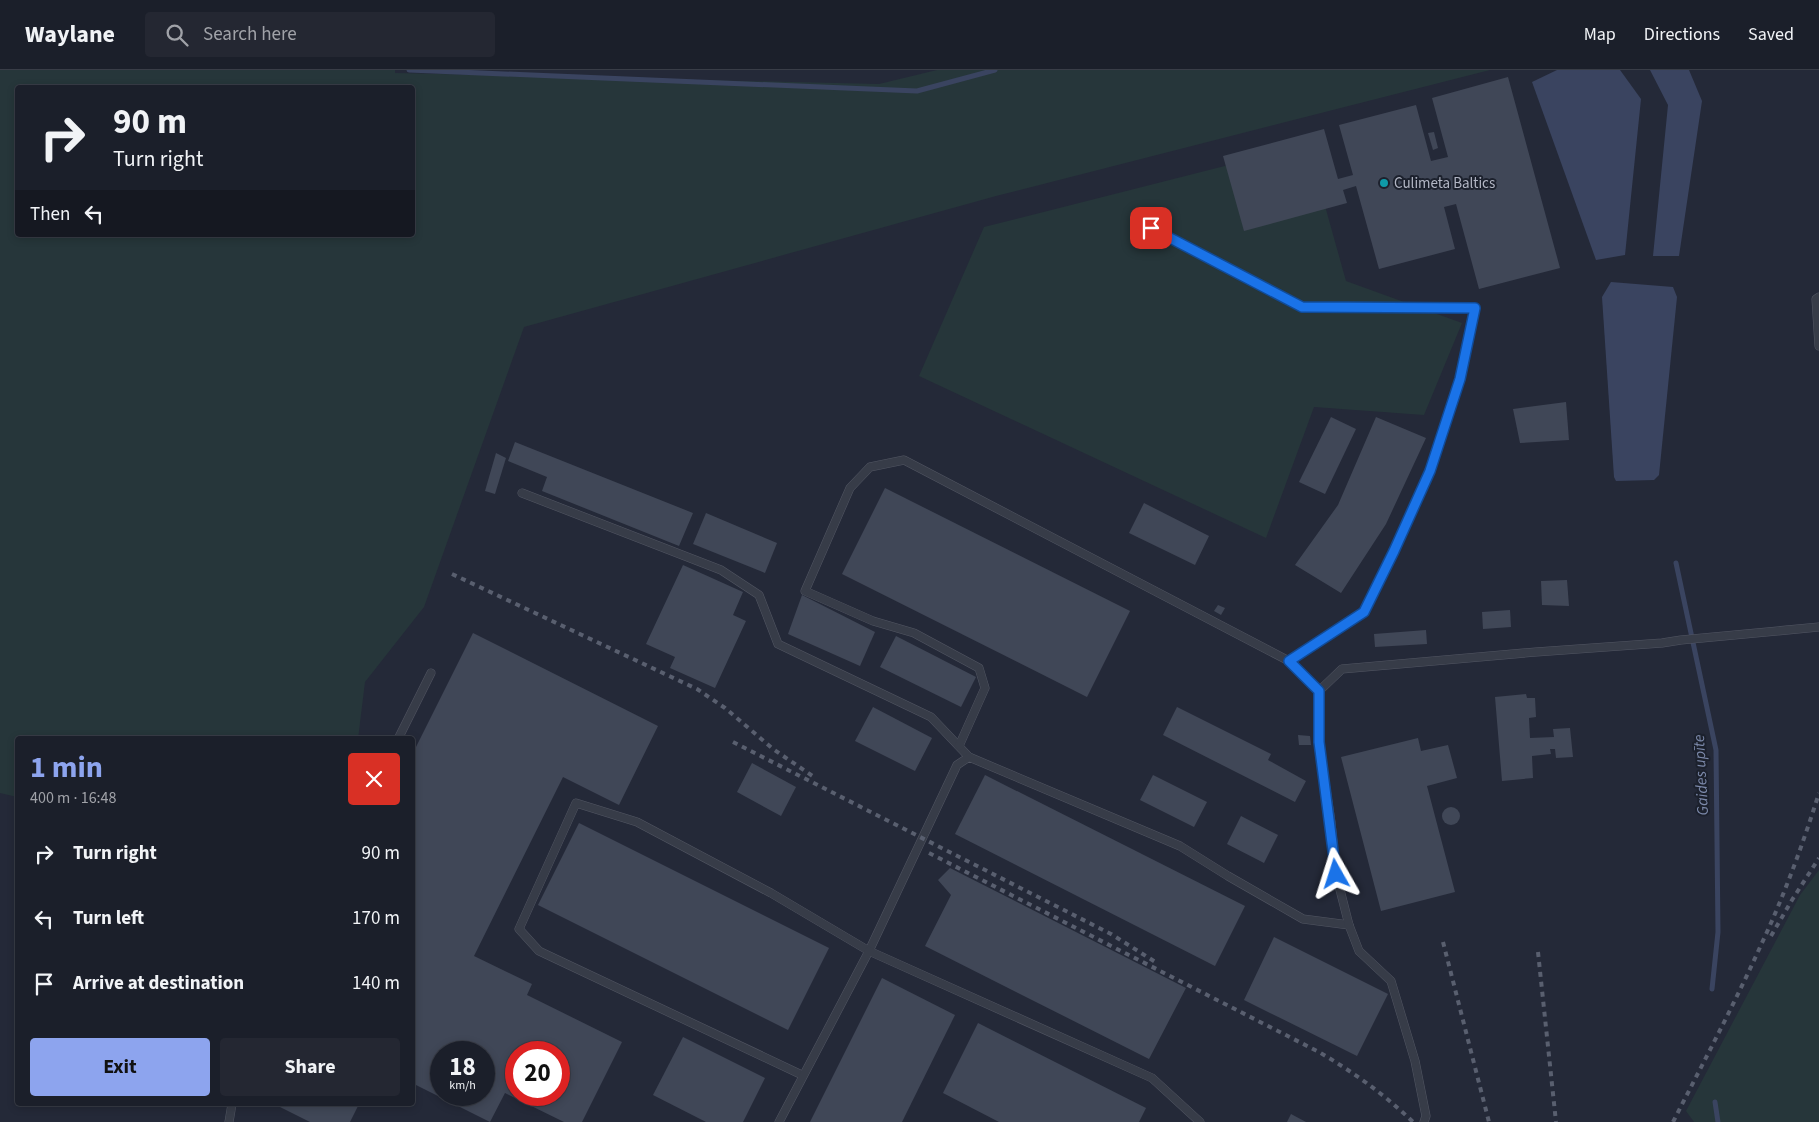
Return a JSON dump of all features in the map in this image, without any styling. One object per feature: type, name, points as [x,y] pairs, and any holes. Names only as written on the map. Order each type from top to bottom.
[{"type":"lane","points":[[1151,228],[1302,307],[1475,308],[1460,379],[1430,471],[1364,612],[1289,661]]},
{"type":"lane","points":[[1819,297],[1816,300],[1819,346]]},
{"type":"lane","points":[[959,746],[985,688],[979,668],[914,633],[873,621],[806,591],[850,488],[870,467],[904,460],[1289,661],[1319,691],[1319,742],[1336,874],[1349,925],[1358,951],[1391,982],[1415,1061],[1426,1116],[1424,1122]]},
{"type":"lane","points":[[522,493],[721,570],[759,594],[778,644],[931,717],[969,757],[1180,846],[1303,919],[1349,925]]},
{"type":"lane","points":[[1319,691],[1342,669],[1662,643],[1819,627]]},
{"type":"lane","points":[[400,736],[431,673]]},
{"type":"lane","points":[[779,1122],[802,1075],[869,951],[957,765],[969,757]]},
{"type":"lane","points":[[802,1075],[539,950],[519,929],[576,803],[637,822],[771,893],[869,951],[1152,1078],[1200,1122]]},
{"type":"lane","points":[[229,1122],[232,1106]]},
{"type":"shaded area","points":[[0,70],[395,70],[395,73],[879,84],[937,70],[1490,70],[996,196],[524,327],[424,607],[365,682],[358,736],[15,736],[15,797],[0,793]]},
{"type":"shaded area","points":[[1308,145],[1346,281],[1462,323],[1424,415],[1314,407],[1266,538],[919,376],[984,227]]},
{"type":"shaded area","points":[[1819,870],[1819,1122],[1694,1122],[1686,1111],[1800,895]]},
{"type":"water","points":[[1557,70],[1620,70],[1641,99],[1625,255],[1596,260],[1532,82]]},
{"type":"water","points":[[1650,70],[1689,70],[1702,101],[1679,256],[1653,256],[1668,105]]},
{"type":"water","points":[[1611,282],[1673,287],[1677,297],[1659,475],[1654,480],[1616,481],[1614,477],[1602,297]]},
{"type":"building","name":"Culimeta Baltics","points":[[1508,77],[1560,268],[1479,289],[1456,204],[1444,207],[1455,249],[1379,269],[1356,186],[1343,190],[1347,203],[1244,231],[1223,156],[1324,129],[1338,179],[1353,175],[1339,125],[1416,105],[1431,161],[1448,157],[1432,98]]},
{"type":"building","points":[[1434,132],[1438,148],[1433,150],[1428,133]]},
{"type":"building","points":[[1566,402],[1569,440],[1520,443],[1513,409]]},
{"type":"building","points":[[1331,417],[1356,429],[1325,494],[1299,482]]},
{"type":"building","points":[[1376,417],[1426,438],[1386,524],[1341,593],[1295,565],[1338,505]]},
{"type":"building","points":[[515,442],[693,513],[679,546],[542,491],[547,477],[508,461]]},
{"type":"building","points":[[496,453],[506,458],[495,494],[485,491]]},
{"type":"building","points":[[885,488],[1130,611],[1087,697],[842,574]]},
{"type":"building","points":[[1144,503],[1209,536],[1195,565],[1129,533]]},
{"type":"building","points":[[706,513],[777,543],[765,573],[693,544]]},
{"type":"building","points":[[683,565],[743,592],[733,615],[746,621],[715,688],[670,668],[675,657],[646,644]]},
{"type":"building","points":[[1567,580],[1569,606],[1542,605],[1541,581]]},
{"type":"building","points":[[802,595],[875,632],[860,666],[788,634]]},
{"type":"building","points":[[1218,605],[1225,608],[1221,615],[1214,611]]},
{"type":"building","points":[[1510,610],[1511,627],[1483,629],[1482,612]]},
{"type":"building","points":[[1426,630],[1427,644],[1375,647],[1374,634]]},
{"type":"building","points":[[473,633],[658,726],[619,805],[563,777],[474,956],[532,984],[527,995],[622,1042],[582,1122],[564,1122],[531,1106],[570,1106],[570,1041],[505,1041],[505,1093],[490,1122],[458,1106],[495,1106],[495,1041],[430,1041],[430,1092],[415,1084],[415,749]]},
{"type":"building","points":[[896,636],[976,677],[961,707],[880,667]]},
{"type":"building","points":[[1526,694],[1527,698],[1535,698],[1536,717],[1529,718],[1530,738],[1554,737],[1553,729],[1570,728],[1573,757],[1556,758],[1555,749],[1550,749],[1551,754],[1532,756],[1533,778],[1502,781],[1495,697]]},
{"type":"building","points":[[873,707],[932,738],[915,771],[855,741]]},
{"type":"building","points":[[1177,707],[1271,754],[1268,760],[1306,781],[1295,802],[1163,735]]},
{"type":"building","points":[[1298,735],[1310,736],[1311,745],[1299,745]]},
{"type":"building","points":[[1418,738],[1421,751],[1448,745],[1457,778],[1427,786],[1455,892],[1381,911],[1341,757]]},
{"type":"building","points":[[752,763],[796,787],[781,816],[737,792]]},
{"type":"building","points":[[985,775],[1245,906],[1215,966],[955,834]]},
{"type":"building","points":[[1153,775],[1207,802],[1194,827],[1140,800]]},
{"type":"building","points":[[1451,807],[1457,810],[1460,816],[1457,822],[1451,825],[1445,822],[1442,816],[1445,810]]},
{"type":"building","points":[[1241,816],[1278,835],[1264,863],[1227,844]]},
{"type":"building","points":[[579,823],[829,948],[788,1030],[538,905]]},
{"type":"building","points":[[950,868],[1186,988],[1149,1059],[925,946],[951,895],[938,880]]},
{"type":"building","points":[[1274,937],[1388,994],[1357,1056],[1244,1000]]},
{"type":"building","points":[[882,978],[955,1015],[902,1122],[810,1122]]},
{"type":"building","points":[[978,1023],[1146,1108],[1139,1122],[999,1122],[943,1093]]},
{"type":"building","points":[[683,1037],[765,1078],[743,1122],[706,1122],[653,1095]]},
{"type":"building","points":[[278,1106],[358,1106],[350,1122],[310,1122]]},
{"type":"building","points":[[1291,1114],[1306,1122],[1287,1122]]},
{"type":"waterway","points":[[409,70],[917,91],[995,70]]},
{"type":"waterway","name":"Gaides upīte","points":[[1676,563],[1716,750],[1718,932],[1712,989]]},
{"type":"waterway","name":"Gaides upīte","points":[[1715,1102],[1718,1122]]},
{"type":"railway","points":[[452,574],[697,689],[725,708],[773,749],[814,777]]},
{"type":"railway","points":[[733,742],[1111,934],[1157,963]]},
{"type":"railway","points":[[1673,1122],[1729,1012],[1778,908],[1819,793]]},
{"type":"railway","points":[[929,853],[1319,1052],[1368,1084],[1413,1122]]},
{"type":"railway","points":[[1771,936],[1819,858]]},
{"type":"railway","points":[[1443,942],[1489,1122]]},
{"type":"railway","points":[[1538,952],[1556,1122]]},
{"type":"place","name":"Culimeta Baltics","points":[[1384,183]]},
{"type":"route","points":[[1151,228],[1302,307],[1475,308],[1460,379],[1430,471],[1364,612],[1289,661],[1319,691],[1319,742],[1331,822],[1336,874]]}]
